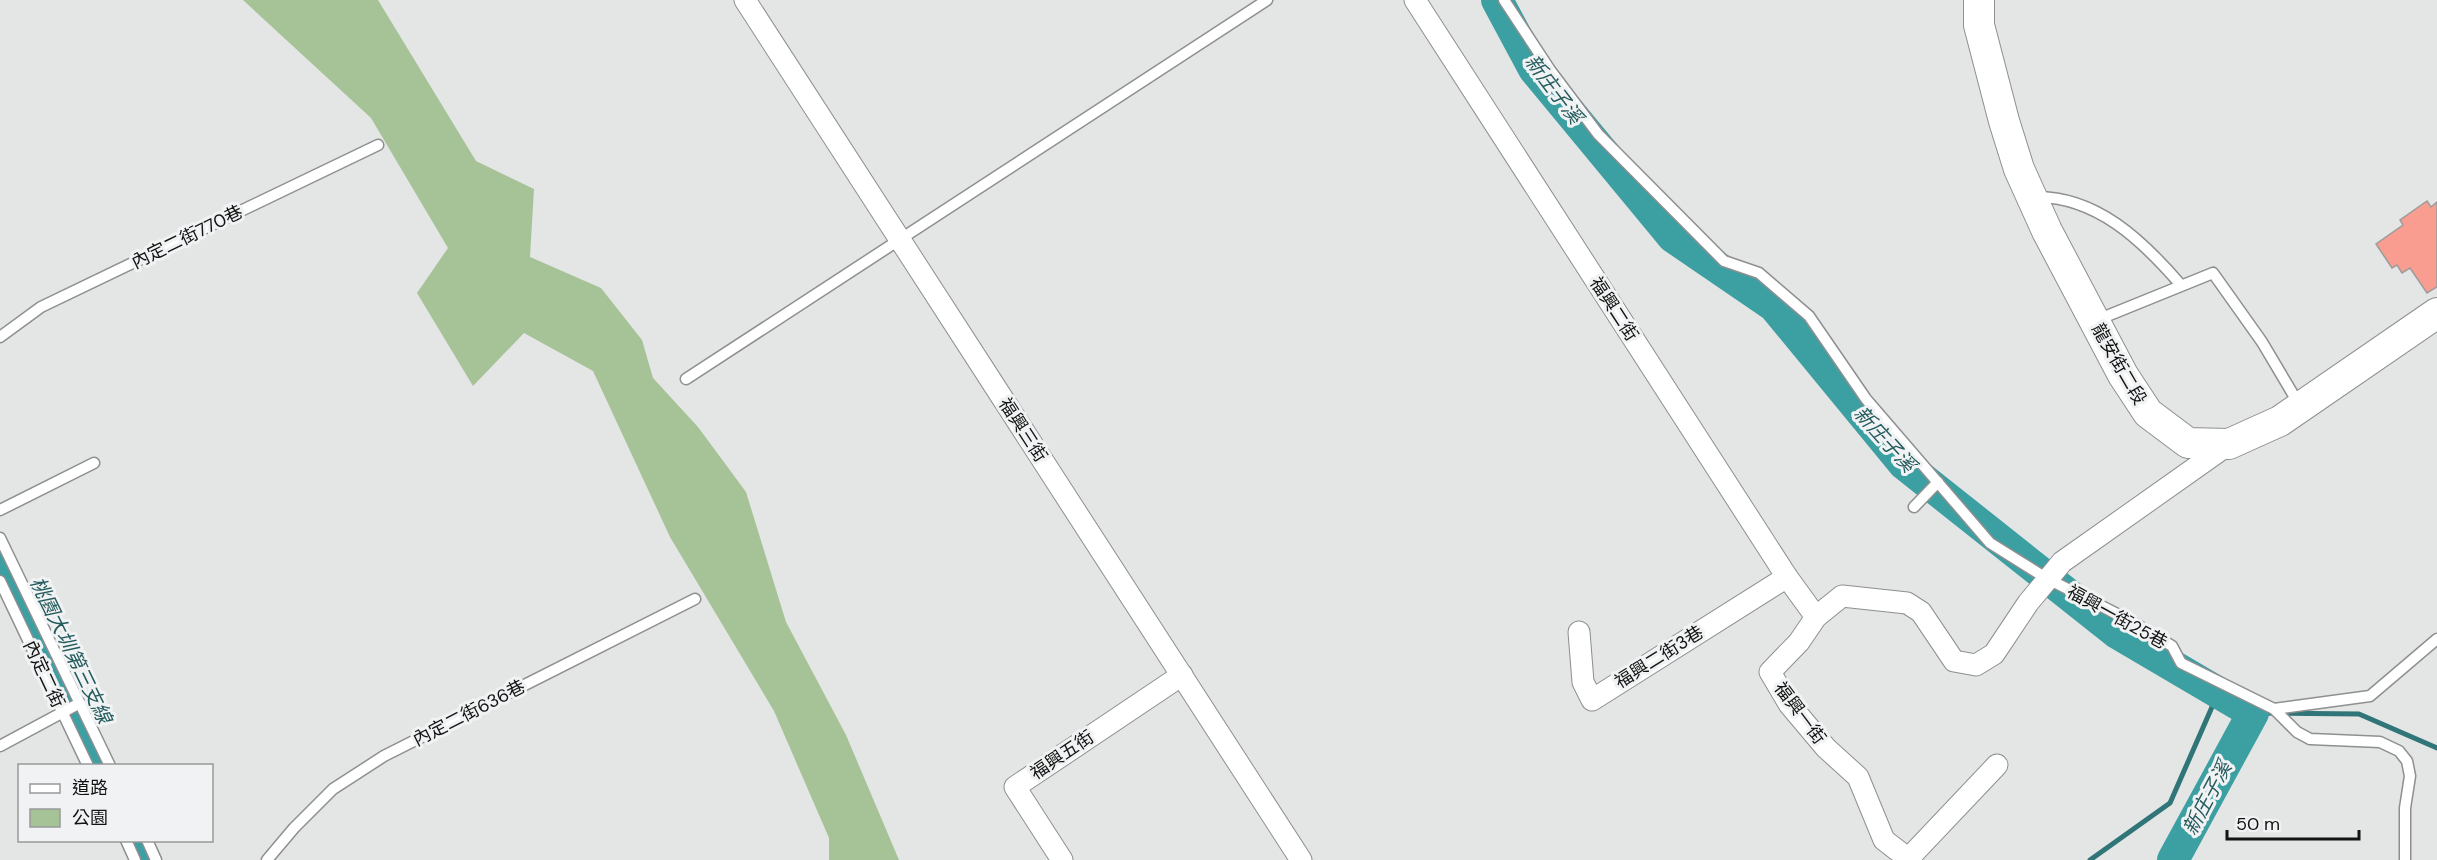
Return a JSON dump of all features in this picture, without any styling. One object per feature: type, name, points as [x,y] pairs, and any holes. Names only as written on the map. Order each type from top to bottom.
[{"type":"street","name":"福興三街","points":[[744,0],[1301,860]]},
{"type":"street","name":"福興二街","points":[[1415,0],[1787,577],[1816,617]]},
{"type":"street","name":"龍安街二段","points":[[1978,0],[1978,26],[2019,169],[2031,197],[2094,321],[2148,413],[2188,443],[2229,444],[2280,421],[2437,313]]},
{"type":"street","points":[[2045,582],[2062,562],[2229,444]]},
{"type":"street","name":"福興二街3巷","points":[[1579,632],[1583,682],[1592,700],[1787,577]]},
{"type":"street","name":"福興一街","points":[[1909,859],[1884,840],[1858,777],[1826,748],[1789,704],[1770,672],[1799,642],[1816,617],[1842,596],[1907,603],[1921,612],[1954,661],[1976,666],[1994,654],[2045,582]]},
{"type":"street","name":"福興五街","points":[[1062,860],[1015,787],[1182,675]]},
{"type":"street","points":[[1909,859],[1997,765]]},
{"type":"lane","points":[[686,378],[1267,0]]},
{"type":"lane","name":"福興一街25巷","points":[[1504,0],[1550,70],[1598,134],[1724,261],[1759,273],[1809,316],[1866,399],[1990,543],[2045,582],[2131,621],[2172,646],[2181,663],[2274,709],[2297,732],[2310,739],[2380,742],[2399,751],[2407,761],[2410,776],[2405,808],[2404,860]]},
{"type":"lane","name":"內定二街770巷","points":[[0,337],[41,307],[378,145]]},
{"type":"lane","points":[[2031,197],[2056,196],[2107,215],[2155,254],[2180,284]]},
{"type":"lane","points":[[2094,321],[2180,284],[2213,273],[2262,342],[2301,407]]},
{"type":"lane","points":[[0,510],[94,464]]},
{"type":"lane","points":[[1914,507],[1938,482]]},
{"type":"lane","points":[[0,538],[110,764]]},
{"type":"lane","name":"內定二街","points":[[0,581],[88,764]]},
{"type":"lane","name":"內定二街636巷","points":[[267,860],[294,828],[333,789],[384,756],[695,599]]},
{"type":"lane","points":[[2274,709],[2370,696],[2437,639]]},
{"type":"lane","points":[[0,746],[79,703]]},
{"type":"lane","points":[[127,842],[135,860]]},
{"type":"lane","points":[[148,842],[156,860]]},
{"type":"green space","points":[[243,0],[378,0],[476,161],[534,189],[530,257],[601,288],[642,340],[653,378],[698,427],[746,492],[786,622],[846,735],[899,860],[829,860],[829,838],[774,711],[670,537],[593,371],[524,333],[473,386],[417,293],[448,248],[371,118]]},
{"type":"building","points":[[2427,201],[2431,207],[2437,202],[2437,287],[2427,293],[2410,268],[2402,273],[2397,265],[2392,268],[2376,244],[2403,225],[2400,220]]},
{"type":"waterway","name":"新庄子溪","points":[[1497,0],[1534,69],[1673,237],[1774,306],[1904,464],[2117,633],[2253,713],[2173,860]]},
{"type":"waterway","name":"桃園大圳第三支線","points":[[0,554],[101,764]]},
{"type":"waterway","points":[[2090,860],[2170,803],[2219,691]]},
{"type":"waterway","points":[[2253,713],[2359,714],[2437,748]]},
{"type":"waterway","name":"桃園大圳第三支線","points":[[140,842],[148,860]]}]
